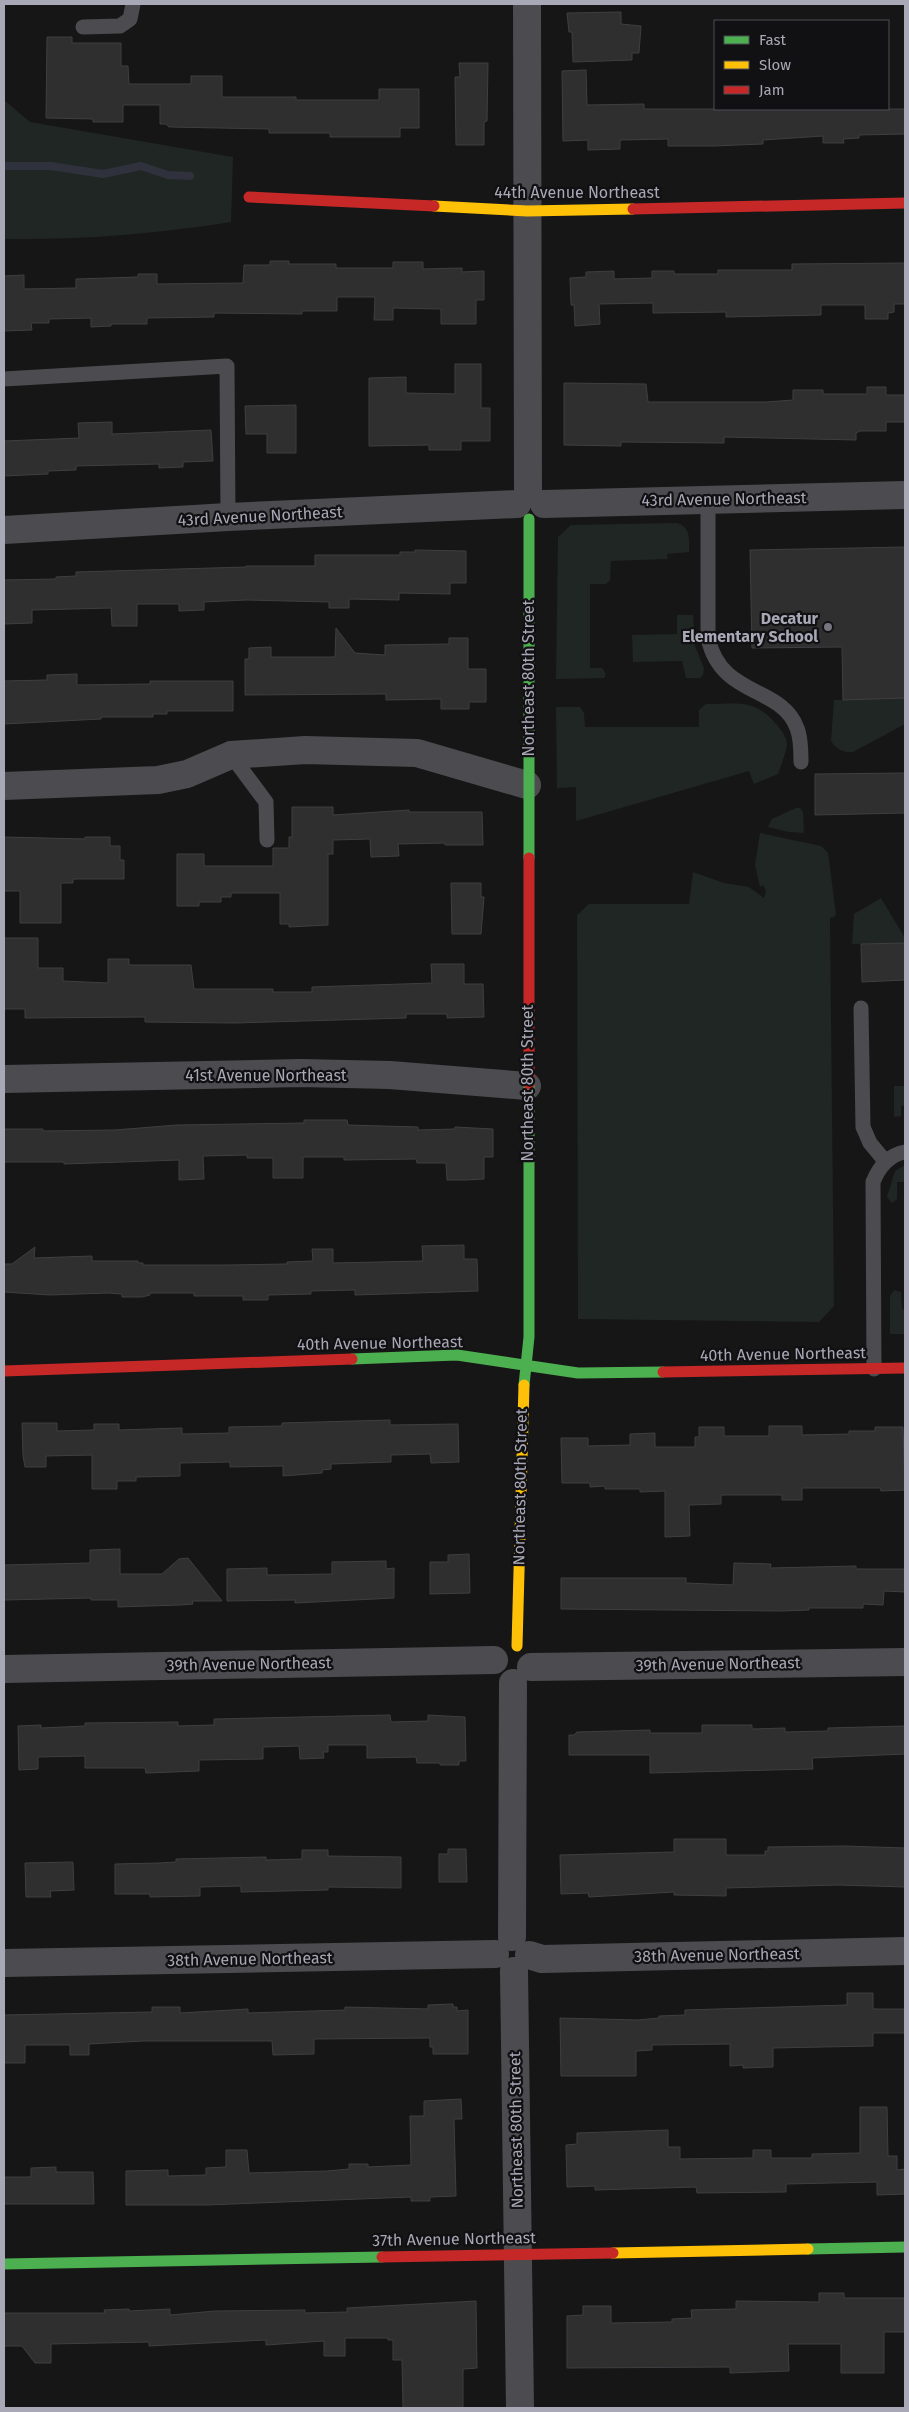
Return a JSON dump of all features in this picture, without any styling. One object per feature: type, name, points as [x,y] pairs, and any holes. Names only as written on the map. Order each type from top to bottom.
[{"type":"street","name":"Northeast 80th Street","points":[[520,2408],[513,1954],[520,1666],[522,1404],[528,1337],[527,785],[529,505],[527,4]]},
{"type":"street","name":"44th Avenue Northeast","points":[[249,197],[527,211],[905,202]]},
{"type":"street","name":"43rd Avenue Northeast","points":[[4,530],[228,517],[529,505],[905,495]]},
{"type":"street","points":[[4,786],[158,780],[187,774],[230,755],[304,750],[416,753],[527,785]]},
{"type":"street","name":"41st Avenue Northeast","points":[[4,1079],[311,1073],[390,1075],[527,1086]]},
{"type":"street","name":"40th Avenue Northeast","points":[[4,1371],[457,1355],[578,1373],[905,1368]]},
{"type":"street","name":"39th Avenue Northeast","points":[[4,1668],[494,1660],[501,1649],[507,1646],[520,1666],[905,1662]]},
{"type":"street","name":"38th Avenue Northeast","points":[[4,1963],[513,1954],[542,1959],[905,1951]]},
{"type":"street","name":"37th Avenue Northeast","points":[[4,2264],[905,2247]]},
{"type":"lane","points":[[83,27],[120,26],[130,20],[133,4]]},
{"type":"lane","points":[[4,379],[227,366],[228,517]]},
{"type":"lane","points":[[708,499],[708,638],[711,651],[717,662],[731,679],[769,698],[783,708],[793,719],[800,735],[801,762]]},
{"type":"lane","points":[[230,755],[266,802],[267,840]]},
{"type":"lane","points":[[861,1008],[862,1128],[870,1143],[885,1161]]},
{"type":"lane","points":[[874,1369],[872,1192],[876,1174],[885,1161],[896,1153],[905,1152]]},
{"type":"shaded area","points":[[4,100],[30,122],[233,157],[231,222],[175,230],[118,235],[4,239]]},
{"type":"shaded area","points":[[677,523],[682,525],[687,531],[689,552],[667,554],[668,559],[611,561],[610,580],[606,584],[590,584],[590,668],[602,668],[606,674],[604,678],[556,679],[558,537],[571,525]]},
{"type":"shaded area","points":[[677,615],[693,615],[695,646],[704,668],[703,675],[700,678],[686,678],[682,661],[633,662],[632,635],[677,634]]},
{"type":"shaded area","points":[[905,698],[905,724],[853,752],[840,750],[831,741],[834,700]]},
{"type":"shaded area","points":[[706,704],[745,704],[761,710],[769,716],[782,732],[787,742],[778,774],[754,784],[749,771],[576,821],[576,787],[557,788],[556,707],[580,707],[584,713],[585,727],[699,727],[699,710]]},
{"type":"shaded area","points":[[800,808],[803,812],[804,833],[768,827],[772,819]]},
{"type":"shaded area","points":[[760,833],[821,846],[828,853],[836,914],[830,918],[834,1306],[819,1322],[578,1319],[577,915],[589,904],[689,904],[693,872],[724,883],[749,887],[764,898],[766,891],[763,885],[760,887],[755,865]]},
{"type":"shaded area","points":[[881,898],[905,938],[905,943],[852,944],[854,914]]},
{"type":"shaded area","points":[[894,1086],[905,1086],[905,1105],[901,1106],[901,1116],[894,1117]]},
{"type":"shaded area","points":[[905,1165],[905,1182],[897,1182],[897,1199],[892,1203],[887,1197],[895,1171]]},
{"type":"shaded area","points":[[894,1290],[901,1292],[902,1309],[905,1310],[905,1334],[890,1334],[890,1296]]},
{"type":"building","points":[[621,12],[621,24],[641,26],[639,53],[632,53],[632,60],[573,62],[572,32],[569,32],[567,13]]},
{"type":"building","points":[[47,37],[72,37],[72,43],[121,43],[121,66],[128,66],[129,84],[191,84],[191,76],[222,76],[222,97],[296,97],[296,100],[379,100],[379,89],[419,89],[419,128],[400,128],[400,137],[330,137],[330,133],[269,133],[269,129],[169,127],[166,124],[160,124],[160,105],[123,105],[123,122],[93,122],[93,119],[46,118]]},
{"type":"building","points":[[459,63],[488,63],[487,121],[484,122],[484,145],[456,145],[455,77],[460,77]]},
{"type":"building","points":[[586,70],[587,105],[644,104],[644,109],[714,110],[905,109],[905,134],[859,135],[859,138],[843,139],[844,143],[823,143],[823,136],[763,140],[763,144],[714,146],[668,146],[668,139],[620,140],[620,149],[588,150],[588,140],[563,141],[562,71]]},
{"type":"building","points":[[270,261],[289,261],[289,264],[336,264],[336,268],[393,268],[393,262],[423,262],[423,269],[462,268],[462,272],[484,271],[484,300],[476,300],[476,324],[441,324],[441,309],[393,308],[393,320],[374,320],[375,297],[337,297],[337,311],[302,311],[302,314],[214,313],[214,317],[147,318],[147,324],[111,324],[111,326],[91,327],[91,318],[49,319],[49,323],[31,323],[32,330],[4,331],[4,276],[24,275],[24,289],[76,288],[76,279],[138,277],[138,274],[157,274],[157,284],[243,283],[244,265],[270,265]]},
{"type":"building","points":[[905,263],[905,304],[894,304],[894,312],[888,313],[888,319],[865,319],[865,305],[821,305],[821,315],[726,317],[726,312],[653,313],[653,303],[599,304],[600,324],[575,326],[574,305],[571,305],[570,278],[586,277],[586,272],[614,271],[614,279],[652,278],[652,271],[674,271],[674,274],[718,274],[718,270],[792,270],[792,264]]},
{"type":"building","points":[[455,364],[481,364],[481,408],[490,408],[490,441],[461,441],[461,450],[429,450],[429,445],[369,446],[369,378],[406,377],[406,393],[455,394]]},
{"type":"building","points":[[564,383],[646,384],[648,402],[766,402],[793,400],[793,390],[823,390],[823,394],[867,394],[867,387],[886,387],[886,395],[905,395],[905,422],[886,422],[886,431],[860,431],[856,433],[856,440],[724,437],[724,443],[621,442],[621,446],[564,445]]},
{"type":"building","points":[[296,405],[296,453],[267,453],[267,434],[246,434],[245,406]]},
{"type":"building","points":[[112,422],[112,434],[211,430],[213,461],[183,462],[183,467],[159,468],[159,464],[76,466],[76,470],[48,471],[48,474],[4,476],[4,441],[79,438],[78,423]]},
{"type":"building","name":"Decatur Elementary School","points":[[905,547],[905,698],[843,700],[842,647],[752,648],[750,550]]},
{"type":"building","points":[[415,550],[466,551],[466,583],[450,583],[450,594],[399,593],[399,600],[349,599],[349,608],[329,608],[329,602],[246,600],[204,602],[204,610],[179,611],[179,604],[137,604],[137,626],[112,626],[111,608],[32,610],[32,623],[4,624],[4,580],[56,579],[56,577],[76,576],[76,572],[246,566],[315,566],[315,555],[400,555],[400,552],[415,552]]},
{"type":"building","points":[[336,628],[355,653],[385,655],[385,645],[449,644],[449,638],[468,638],[468,669],[486,669],[486,702],[469,702],[469,709],[441,709],[441,699],[386,700],[386,694],[245,695],[245,659],[249,659],[249,648],[271,647],[271,657],[335,657]]},
{"type":"building","points":[[77,674],[77,685],[150,684],[150,681],[233,681],[233,711],[167,711],[167,714],[153,714],[153,717],[101,717],[101,719],[4,724],[4,681],[47,680],[47,675]]},
{"type":"building","points":[[905,773],[905,813],[815,815],[815,774]]},
{"type":"building","points":[[292,807],[333,807],[333,815],[409,810],[409,812],[482,812],[483,845],[445,845],[445,843],[398,844],[399,856],[371,857],[370,839],[333,840],[333,854],[328,854],[328,925],[289,927],[289,924],[280,924],[280,893],[231,893],[231,897],[221,897],[221,902],[199,902],[199,906],[177,906],[177,854],[204,854],[204,866],[273,866],[273,848],[289,848],[289,837],[292,837]]},
{"type":"building","points":[[4,837],[85,839],[85,837],[110,837],[110,846],[120,846],[120,860],[124,860],[124,879],[73,879],[73,883],[61,883],[61,923],[20,923],[20,891],[4,891]]},
{"type":"building","points":[[451,883],[481,883],[481,897],[484,897],[481,934],[452,934]]},
{"type":"building","points":[[4,938],[38,938],[38,968],[63,968],[63,981],[108,983],[108,959],[129,959],[129,965],[191,965],[194,989],[273,989],[273,992],[312,992],[312,987],[432,983],[431,964],[464,964],[464,984],[483,984],[484,1017],[447,1018],[447,1014],[406,1014],[406,1018],[235,1023],[145,1022],[145,1017],[25,1018],[25,1009],[4,1009]]},
{"type":"building","points":[[905,943],[905,980],[862,982],[861,944]]},
{"type":"building","points":[[304,1120],[347,1120],[348,1125],[418,1127],[418,1130],[455,1129],[455,1127],[493,1129],[493,1157],[484,1157],[484,1179],[466,1180],[447,1180],[446,1163],[417,1163],[416,1159],[344,1160],[344,1157],[303,1157],[303,1178],[273,1178],[273,1158],[247,1158],[247,1155],[203,1156],[204,1179],[179,1180],[179,1160],[64,1164],[64,1162],[4,1162],[4,1129],[43,1129],[43,1131],[115,1130],[177,1125],[304,1123]]},
{"type":"building","points":[[464,1245],[464,1259],[477,1259],[478,1291],[355,1295],[355,1290],[311,1291],[311,1294],[268,1295],[268,1300],[243,1300],[243,1296],[194,1296],[194,1293],[150,1293],[150,1295],[142,1297],[122,1297],[122,1294],[108,1293],[50,1295],[4,1292],[4,1264],[12,1264],[35,1247],[34,1258],[92,1256],[92,1261],[138,1261],[138,1263],[143,1263],[143,1265],[228,1265],[287,1264],[287,1262],[313,1261],[312,1249],[333,1249],[333,1263],[423,1261],[422,1246]]},
{"type":"building","points":[[390,1420],[390,1425],[458,1424],[459,1462],[431,1463],[430,1454],[391,1455],[391,1462],[331,1464],[331,1469],[322,1470],[322,1473],[283,1476],[283,1466],[230,1467],[230,1462],[180,1463],[180,1476],[136,1477],[136,1481],[117,1481],[117,1489],[92,1489],[92,1455],[46,1456],[46,1467],[25,1467],[23,1456],[22,1423],[57,1423],[57,1431],[94,1430],[94,1424],[119,1424],[119,1430],[182,1428],[182,1434],[229,1433],[229,1427],[282,1426],[282,1423]]},
{"type":"building","points":[[769,1426],[802,1426],[802,1435],[849,1434],[849,1431],[875,1431],[875,1427],[903,1427],[905,1490],[881,1491],[880,1488],[802,1488],[802,1500],[782,1500],[782,1495],[721,1495],[721,1504],[689,1505],[690,1536],[665,1537],[665,1491],[640,1492],[640,1489],[605,1489],[605,1486],[590,1487],[590,1483],[562,1483],[561,1438],[588,1438],[588,1446],[630,1445],[630,1434],[655,1433],[655,1447],[695,1447],[695,1437],[699,1437],[699,1427],[724,1427],[724,1436],[769,1436]]},
{"type":"building","points":[[120,1549],[120,1574],[162,1574],[179,1559],[188,1558],[222,1601],[192,1601],[193,1604],[118,1607],[118,1600],[91,1600],[91,1598],[4,1600],[4,1565],[90,1563],[90,1550]]},
{"type":"building","points":[[469,1554],[470,1593],[430,1594],[430,1562],[448,1562],[448,1555]]},
{"type":"building","points":[[386,1561],[386,1569],[394,1568],[394,1598],[295,1603],[295,1600],[227,1601],[227,1569],[267,1568],[267,1575],[332,1574],[332,1562]]},
{"type":"building","points":[[734,1563],[771,1564],[770,1568],[856,1566],[856,1569],[905,1569],[905,1592],[884,1591],[883,1605],[863,1604],[863,1608],[809,1608],[809,1610],[780,1611],[561,1609],[561,1578],[686,1578],[686,1583],[733,1585]]},
{"type":"building","points":[[390,1715],[391,1722],[428,1721],[428,1715],[465,1717],[466,1761],[459,1761],[459,1765],[440,1765],[440,1763],[417,1763],[416,1757],[367,1758],[367,1745],[328,1745],[328,1752],[323,1752],[324,1758],[300,1759],[299,1746],[263,1747],[263,1759],[199,1760],[199,1771],[146,1773],[145,1768],[85,1768],[85,1756],[38,1757],[38,1769],[19,1770],[18,1726],[41,1725],[41,1728],[85,1726],[85,1723],[178,1722],[178,1726],[214,1725],[214,1719]]},
{"type":"building","points":[[702,1725],[752,1725],[752,1729],[785,1728],[785,1732],[828,1731],[828,1728],[905,1726],[905,1754],[812,1758],[813,1769],[650,1773],[650,1755],[569,1755],[569,1735],[574,1735],[577,1732],[650,1730],[650,1733],[702,1733]]},
{"type":"building","points":[[674,1839],[726,1839],[726,1855],[765,1855],[768,1847],[844,1846],[905,1848],[905,1887],[838,1885],[726,1888],[726,1896],[674,1895],[674,1892],[589,1897],[588,1893],[561,1894],[560,1855],[674,1852]]},
{"type":"building","points":[[448,1849],[466,1849],[467,1882],[439,1882],[439,1854],[448,1854]]},
{"type":"building","points":[[302,1850],[328,1850],[328,1856],[401,1857],[401,1888],[328,1887],[328,1890],[241,1892],[241,1886],[200,1887],[200,1896],[150,1897],[150,1894],[115,1894],[115,1864],[176,1862],[176,1859],[266,1857],[266,1860],[302,1859]]},
{"type":"building","points":[[73,1862],[74,1890],[50,1891],[51,1897],[26,1897],[25,1863]]},
{"type":"building","points":[[847,1993],[873,1993],[873,2009],[905,2009],[905,2033],[873,2033],[873,2046],[773,2048],[773,2067],[743,2068],[743,2065],[730,2066],[730,2044],[652,2045],[652,2050],[636,2051],[636,2076],[561,2076],[560,2018],[638,2020],[659,2018],[659,2016],[685,2015],[685,2010],[847,2005]]},
{"type":"building","points":[[453,2004],[453,2007],[457,2007],[457,2011],[468,2010],[468,2054],[433,2054],[433,2047],[430,2047],[430,2038],[314,2039],[314,2054],[273,2055],[272,2041],[143,2041],[89,2044],[89,2055],[70,2055],[70,2045],[25,2045],[25,2063],[4,2063],[4,2015],[152,2012],[152,2007],[180,2007],[180,2013],[248,2009],[248,2013],[345,2010],[345,2007],[428,2009],[428,2005]]},
{"type":"building","points":[[461,2099],[462,2119],[454,2119],[456,2196],[430,2197],[430,2201],[411,2201],[411,2197],[207,2205],[126,2205],[126,2171],[168,2170],[168,2176],[206,2175],[206,2168],[226,2167],[226,2150],[247,2150],[249,2173],[327,2171],[349,2169],[349,2164],[368,2164],[368,2167],[411,2165],[410,2116],[424,2116],[424,2101]]},
{"type":"building","points":[[860,2107],[887,2107],[888,2156],[897,2156],[897,2170],[905,2169],[905,2194],[877,2195],[877,2182],[786,2184],[786,2192],[697,2193],[696,2187],[595,2190],[595,2186],[567,2187],[566,2145],[577,2144],[577,2133],[668,2130],[668,2147],[680,2147],[680,2159],[753,2158],[753,2150],[771,2150],[771,2158],[812,2158],[812,2154],[860,2153]]},
{"type":"building","points":[[56,2167],[56,2172],[93,2172],[94,2204],[4,2204],[4,2177],[31,2177],[31,2168]]},
{"type":"building","points":[[819,2293],[844,2293],[844,2298],[905,2298],[905,2332],[884,2332],[884,2373],[841,2373],[841,2344],[788,2344],[789,2371],[730,2373],[730,2367],[567,2368],[567,2316],[583,2315],[583,2306],[611,2306],[611,2323],[672,2322],[672,2319],[692,2318],[691,2310],[736,2309],[736,2301],[819,2302]]},
{"type":"building","points":[[476,2301],[477,2368],[463,2369],[463,2408],[403,2408],[402,2360],[393,2360],[393,2340],[388,2340],[388,2338],[345,2338],[345,2356],[324,2356],[324,2341],[266,2345],[266,2340],[149,2346],[149,2342],[51,2344],[51,2363],[35,2363],[22,2346],[4,2346],[4,2313],[105,2313],[104,2310],[129,2309],[129,2311],[170,2309],[170,2315],[215,2311],[305,2310],[305,2313],[347,2312],[347,2308]]},
{"type":"waterway","points":[[4,166],[51,166],[103,174],[141,166],[168,175],[190,176]]},
{"type":"traffic: fast","points":[[529,519],[529,858]]},
{"type":"traffic: fast","points":[[524,1385],[529,1337],[529,1084]]},
{"type":"traffic: fast","points":[[352,1359],[457,1355],[578,1373],[663,1372]]},
{"type":"traffic: fast","points":[[808,2249],[905,2247]]},
{"type":"traffic: fast","points":[[4,2264],[382,2257]]},
{"type":"traffic: slow","points":[[434,206],[527,211],[633,209]]},
{"type":"traffic: slow","points":[[517,1646],[524,1385]]},
{"type":"traffic: slow","points":[[613,2253],[808,2249]]},
{"type":"traffic: jam","points":[[249,197],[434,206]]},
{"type":"traffic: jam","points":[[633,209],[905,203]]},
{"type":"traffic: jam","points":[[529,858],[529,1084]]},
{"type":"traffic: jam","points":[[4,1371],[352,1359]]},
{"type":"traffic: jam","points":[[663,1372],[905,1368]]},
{"type":"traffic: jam","points":[[382,2257],[613,2253]]},
{"type":"place","name":"Decatur Elementary School","points":[[828,627]]}]
